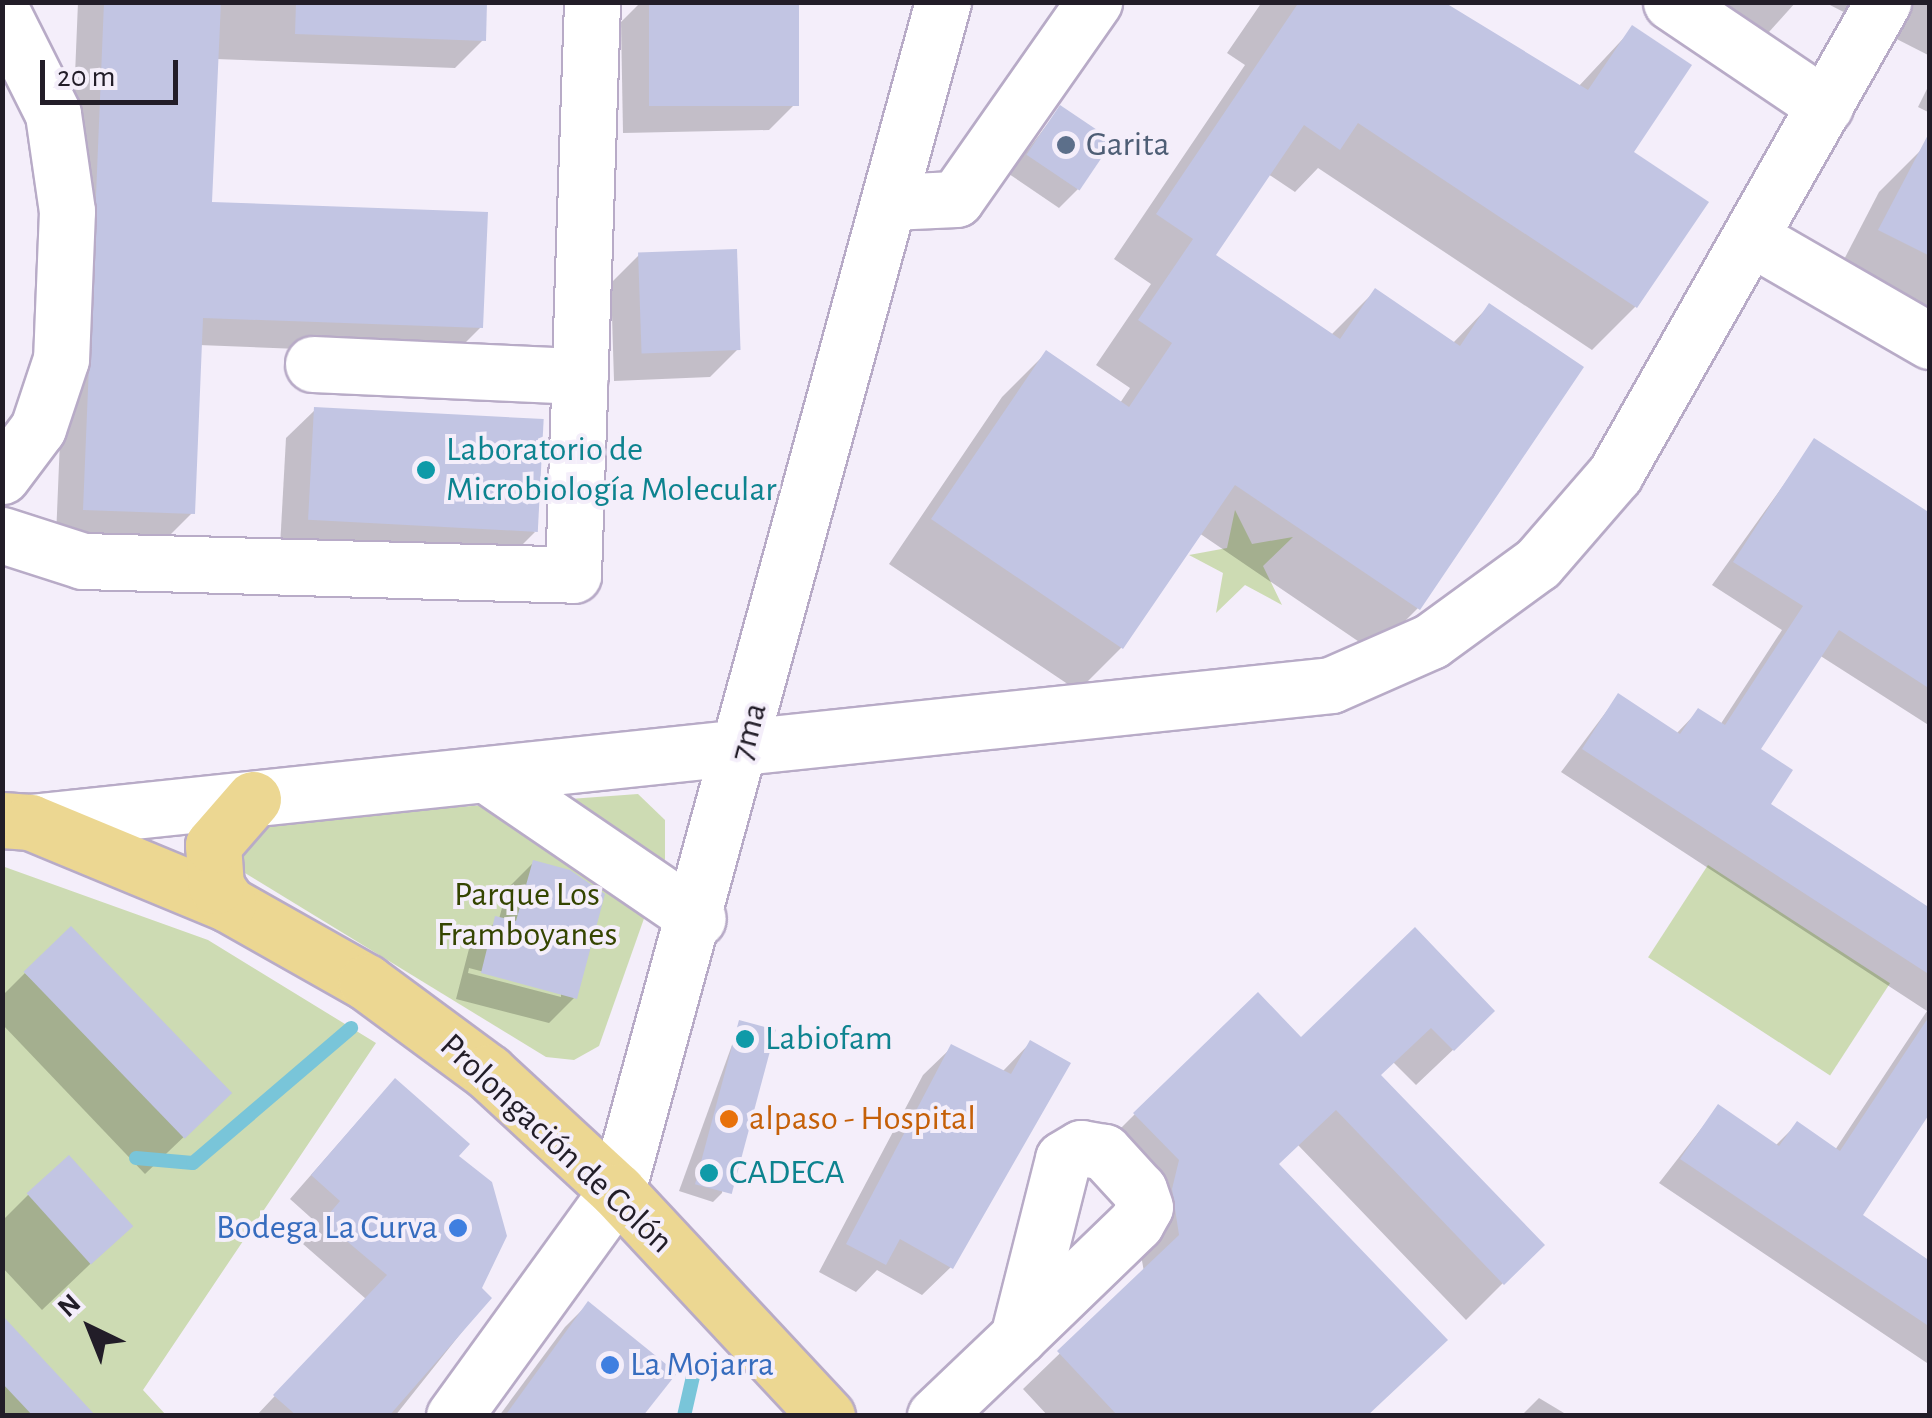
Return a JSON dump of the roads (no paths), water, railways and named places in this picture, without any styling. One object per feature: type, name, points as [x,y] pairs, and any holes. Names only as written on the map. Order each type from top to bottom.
[{"type":"main road","points":[[228,904],[213,876],[213,845],[253,799]]},
{"type":"main road","name":"Prolongación de Colón","points":[[16,821],[228,904],[427,1027],[617,1191],[826,1416]]},
{"type":"street","points":[[2,534],[84,561],[574,575],[592,2]]},
{"type":"street","name":"7ma","points":[[454,1416],[617,1191],[698,919],[943,2]]},
{"type":"street","points":[[890,202],[956,199],[1094,2]]},
{"type":"street","points":[[1671,2],[1826,106]]},
{"type":"street","name":"Prolongación de Colón","points":[[16,821],[1331,685],[1431,641],[1538,563],[1615,474],[1752,239],[1883,2]]},
{"type":"street","points":[[2,12],[52,114],[67,211],[61,359],[38,428],[2,476]]},
{"type":"street","points":[[1752,239],[1930,341]]},
{"type":"street","points":[[313,364],[580,376]]},
{"type":"street","points":[[486,775],[698,919]]},
{"type":"street","points":[[935,1416],[1018,1336]]},
{"type":"waterway","points":[[136,1158],[193,1163],[351,1028]]},
{"type":"waterway","points":[[684,1416],[694,1372]]},
{"type":"place","name":"Garita","points":[[1066,145]]},
{"type":"place","name":"Laboratorio de Microbiología Molecular","points":[[426,470]]},
{"type":"place","name":"Labiofam","points":[[745,1039]]},
{"type":"place","name":"alpaso - Hospital","points":[[729,1119]]},
{"type":"place","name":"CADECA","points":[[709,1173]]},
{"type":"place","name":"Bodega La Curva","points":[[458,1228]]},
{"type":"place","name":"La Mojarra","points":[[610,1365]]},
{"type":"park label","name":"Parque Los Framboyanes","points":[[527,915]]}]
